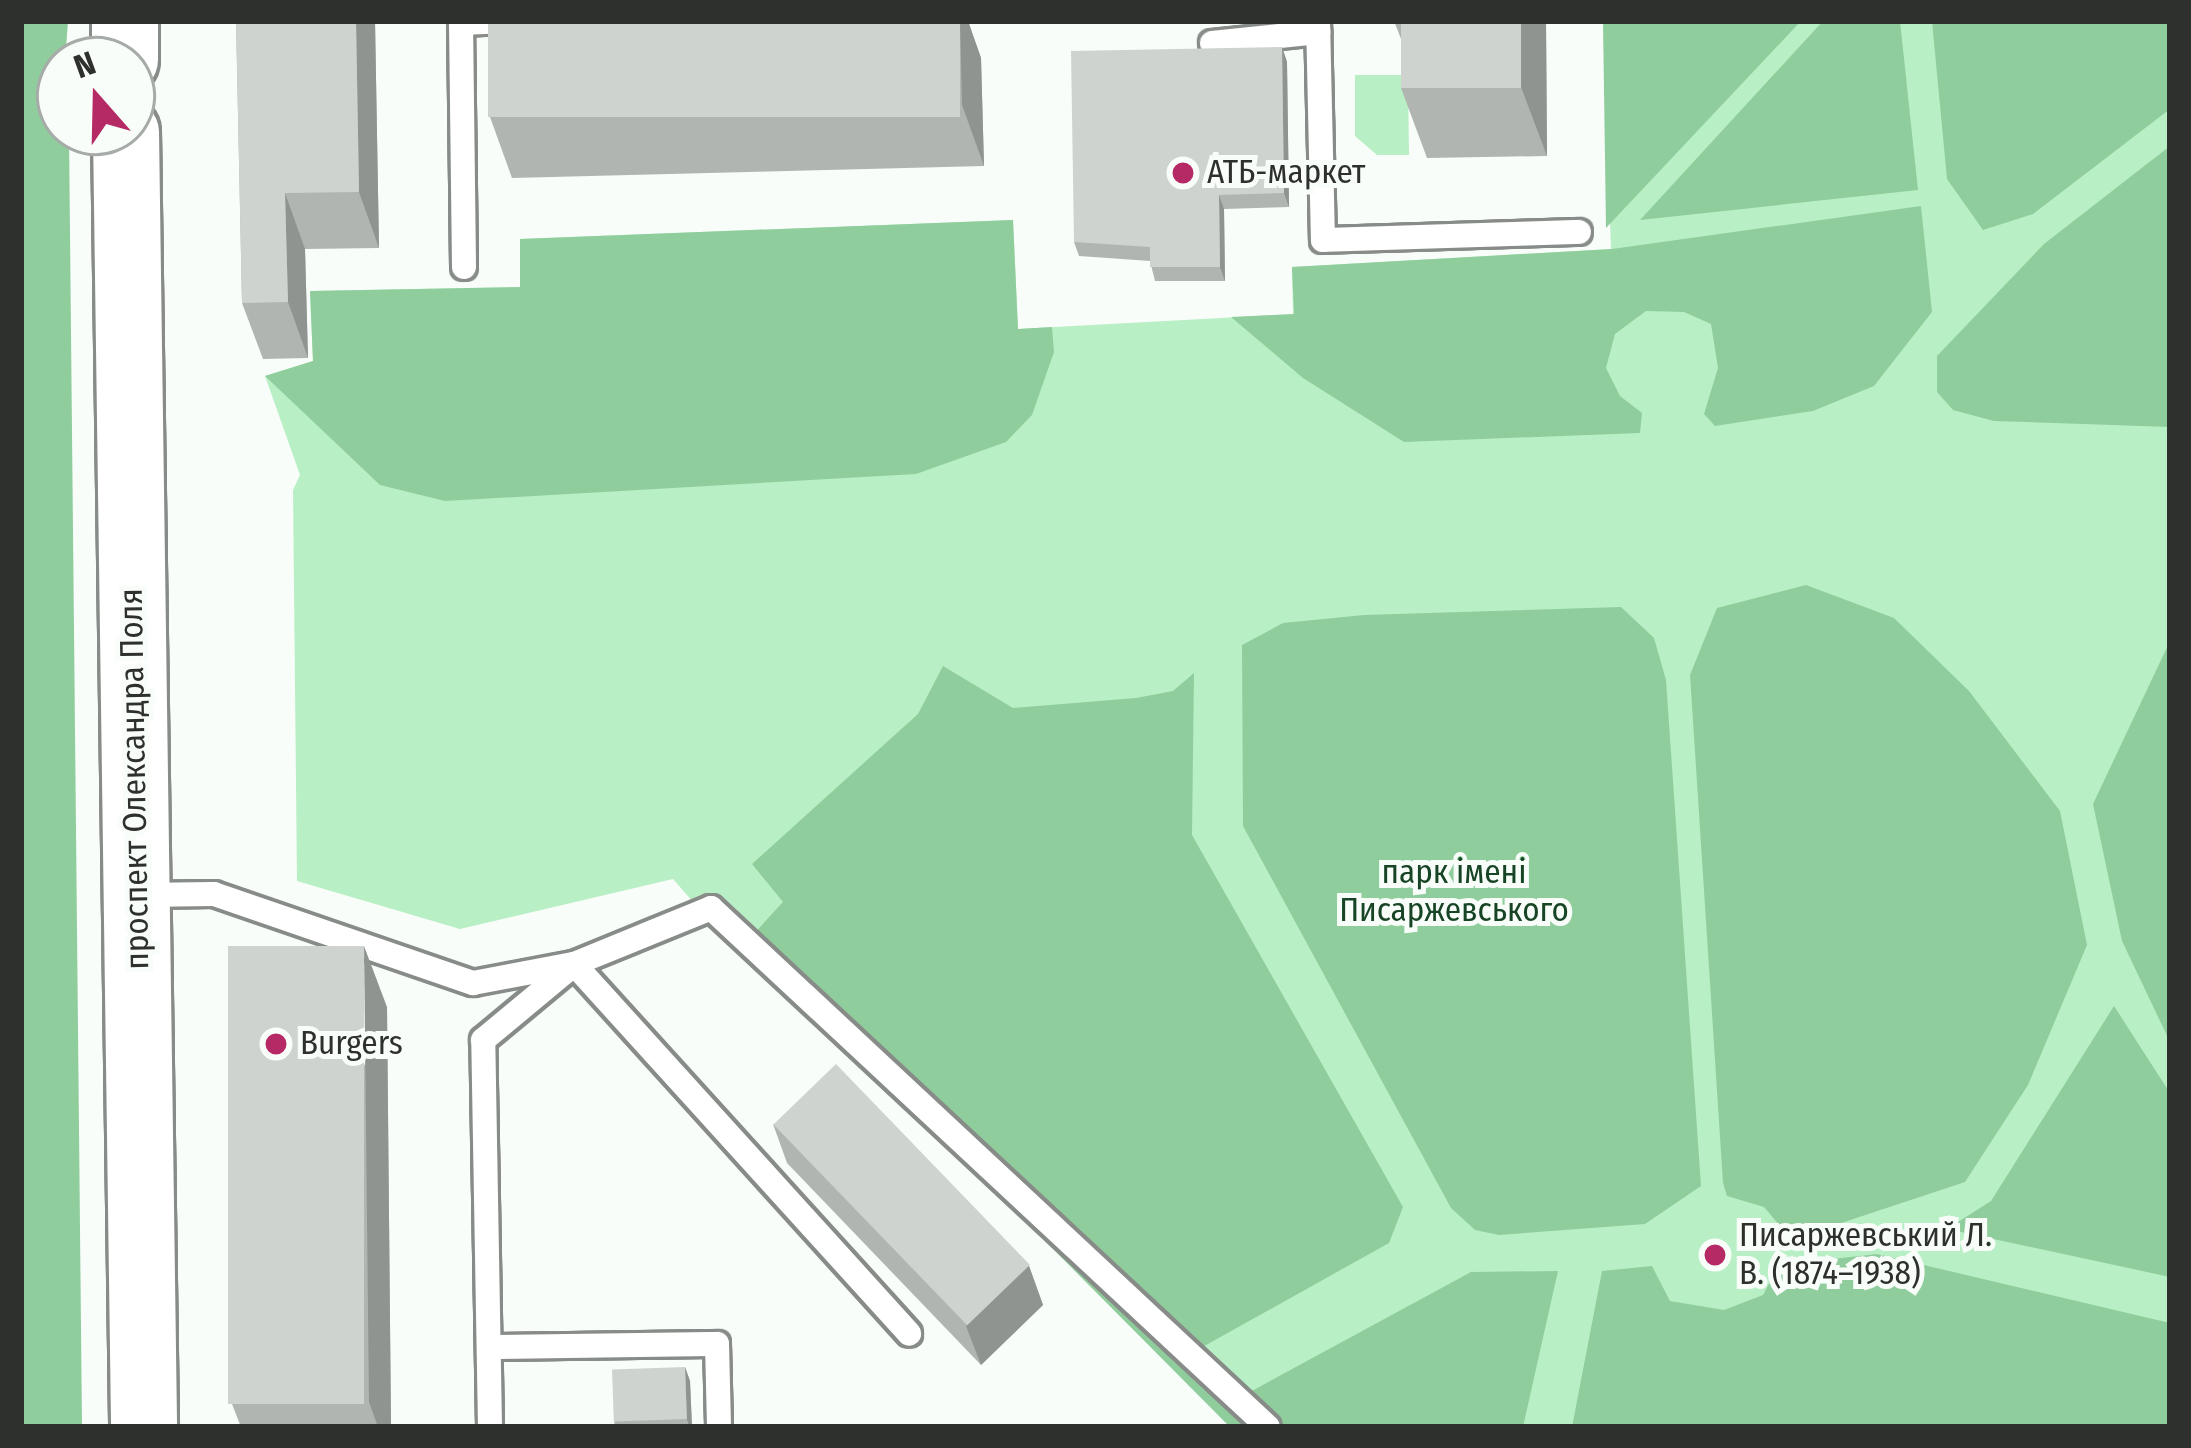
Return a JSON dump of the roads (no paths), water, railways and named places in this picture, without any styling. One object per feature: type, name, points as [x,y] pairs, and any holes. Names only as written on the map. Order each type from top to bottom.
[{"type":"main road","name":"проспект Олександра Поля","points":[[126,156],[144,1427]]},
{"type":"lane","points":[[464,267],[461,22],[508,21]]},
{"type":"lane","points":[[1212,44],[1318,26],[1323,240],[1579,232]]},
{"type":"lane","points":[[138,895],[214,894],[473,983],[574,964],[711,908],[1268,1427]]},
{"type":"lane","points":[[574,964],[909,1334]]},
{"type":"lane","points":[[490,1427],[483,1040],[574,964]]},
{"type":"lane","points":[[491,1347],[717,1344],[719,1427]]},
{"type":"place","name":"АТБ-маркет","points":[[1183,173]]},
{"type":"place","name":"Burgers","points":[[276,1044]]},
{"type":"place","name":"Писаржевський Л. В. (1874–1938)","points":[[1715,1255]]},
{"type":"park label","name":"парк імені Писаржевського","points":[[1454,892]]}]
